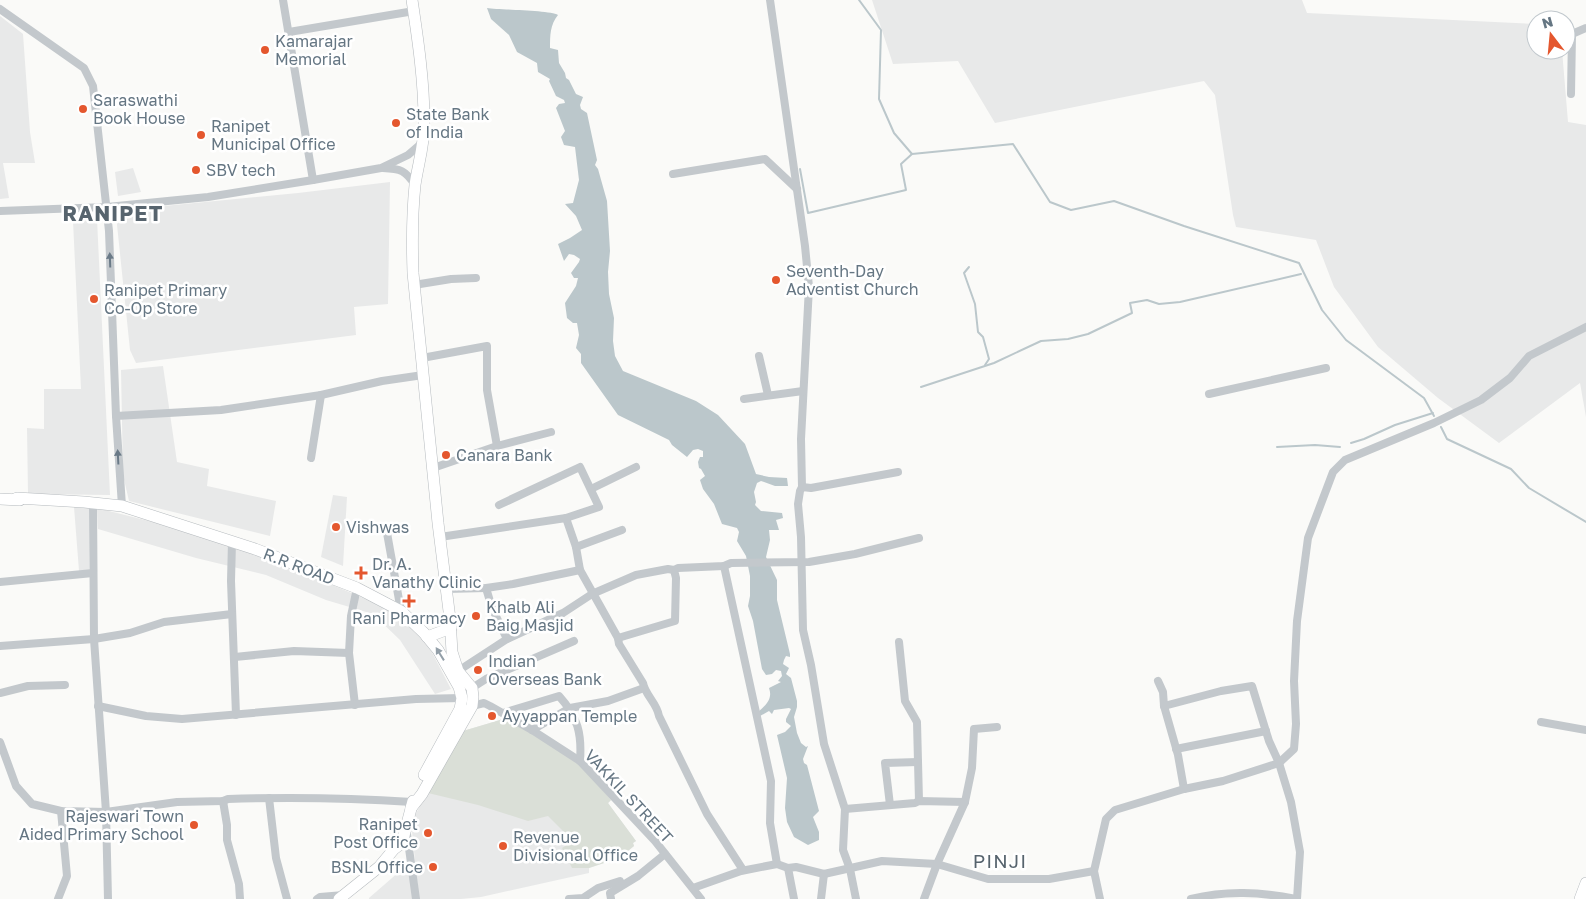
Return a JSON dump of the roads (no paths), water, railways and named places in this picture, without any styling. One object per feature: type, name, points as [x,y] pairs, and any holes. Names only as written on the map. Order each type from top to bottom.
[{"type":"main road","points":[[413,6],[419,44],[424,121],[423,142],[415,185],[412,238],[414,285],[452,652],[458,670],[472,688],[473,698],[472,706],[415,799]]},
{"type":"main road","name":"R.R ROAD","points":[[0,499],[16,498],[122,506],[232,542],[357,588],[401,611],[427,637],[438,650],[462,698]]},
{"type":"main road","points":[[427,637],[451,628]]},
{"type":"main road","points":[[344,898],[379,867],[394,849],[402,843],[415,799],[460,709],[462,698]]},
{"type":"street","points":[[283,0],[313,180]]},
{"type":"street","points":[[770,0],[809,287],[801,439],[802,487],[798,504],[801,537],[803,630],[811,665],[824,744],[845,809],[843,850],[856,899]]},
{"type":"street","points":[[289,32],[413,6]]},
{"type":"street","points":[[0,8],[84,68],[93,86],[107,207],[122,506]]},
{"type":"street","points":[[1571,94],[1572,34],[1586,28]]},
{"type":"street","points":[[381,168],[408,155],[423,142]]},
{"type":"street","points":[[673,174],[765,159],[797,189]]},
{"type":"street","points":[[0,211],[107,207],[208,197],[381,168],[397,168],[404,172],[415,185]]},
{"type":"street","points":[[414,285],[451,279],[476,278]]},
{"type":"street","points":[[1100,899],[1094,871],[1106,819],[1115,810],[1184,789],[1223,781],[1280,763],[1294,749],[1296,724],[1294,681],[1297,621],[1308,538],[1333,472],[1345,460],[1416,431],[1481,400],[1510,378],[1529,356],[1586,327]]},
{"type":"street","points":[[422,358],[487,346],[487,390],[497,446]]},
{"type":"street","points":[[758,356],[768,395]]},
{"type":"street","points":[[1209,394],[1326,368]]},
{"type":"street","points":[[116,416],[221,410],[321,395],[382,381],[423,375]]},
{"type":"street","points":[[744,399],[803,391]]},
{"type":"street","points":[[311,458],[321,395]]},
{"type":"street","points":[[433,468],[497,446],[551,432]]},
{"type":"street","points":[[440,537],[566,518],[599,507],[580,467],[499,505]]},
{"type":"street","points":[[591,489],[636,467]]},
{"type":"street","points":[[802,487],[812,488],[898,472]]},
{"type":"street","points":[[87,503],[93,573],[94,639],[106,812],[108,899]]},
{"type":"street","points":[[566,518],[576,547],[580,570],[592,594],[643,683],[644,688],[659,711],[659,716],[707,814],[743,870]]},
{"type":"street","points":[[576,547],[622,530]]},
{"type":"street","points":[[387,533],[401,611]]},
{"type":"street","points":[[458,670],[507,640],[562,612],[592,594],[636,575],[668,569],[731,564],[809,562],[855,554],[919,538]]},
{"type":"street","points":[[232,542],[231,580],[236,715]]},
{"type":"street","points":[[724,566],[771,781],[770,823],[777,864]]},
{"type":"street","points":[[446,589],[486,588],[580,570]]},
{"type":"street","points":[[618,638],[675,621],[676,578],[674,570]]},
{"type":"street","points":[[0,582],[93,573]]},
{"type":"street","points":[[355,705],[349,653],[351,616],[357,588]]},
{"type":"street","points":[[486,588],[492,608],[507,640]]},
{"type":"street","points":[[0,646],[94,639],[130,633],[164,622],[232,614]]},
{"type":"street","points":[[472,688],[486,679],[574,641]]},
{"type":"street","points":[[899,642],[905,701],[916,722],[919,802]]},
{"type":"street","points":[[234,657],[294,651],[349,653]]},
{"type":"street","points":[[1158,681],[1163,692],[1164,706],[1176,748],[1184,789]]},
{"type":"street","points":[[0,693],[28,686],[64,684]]},
{"type":"street","points":[[1164,706],[1221,691],[1252,686],[1266,731],[1280,763],[1291,802],[1300,852],[1297,899],[1273,894],[1240,892],[1212,894],[1191,899]]},
{"type":"street","points":[[532,730],[570,708],[608,701],[644,688]]},
{"type":"street","points":[[503,713],[559,696],[570,708],[574,717],[581,742],[580,761]]},
{"type":"street","points":[[98,706],[146,716],[182,719],[416,699],[462,698]]},
{"type":"street","name":"VAKKIL STREET","points":[[472,706],[484,703],[532,730],[580,761],[665,854],[701,899]]},
{"type":"street","points":[[1541,722],[1586,730]]},
{"type":"street","points":[[924,899],[937,864],[965,802],[972,768],[974,729],[998,727]]},
{"type":"street","points":[[1176,748],[1266,731]]},
{"type":"street","points":[[0,742],[16,786],[32,804],[61,811],[106,812],[177,802],[223,801],[228,799],[415,799]]},
{"type":"street","points":[[890,805],[885,763],[918,762]]},
{"type":"street","points":[[269,798],[276,858],[287,899]]},
{"type":"street","points":[[223,801],[227,825],[227,840],[239,884],[240,899]]},
{"type":"street","points":[[845,809],[919,802],[965,802]]},
{"type":"street","points":[[58,899],[67,876],[61,811]]},
{"type":"street","points":[[406,827],[416,899]]},
{"type":"street","points":[[611,899],[610,893],[638,876],[665,854]]},
{"type":"street","points":[[692,888],[743,870],[777,864],[788,868],[796,867],[824,874],[882,861],[937,864],[988,879],[1049,879],[1094,871]]},
{"type":"street","points":[[788,868],[794,899]]},
{"type":"street","points":[[822,899],[824,874]]},
{"type":"street","points":[[569,899],[583,898],[598,888],[620,881]]},
{"type":"street","points":[[317,899],[320,897],[344,898]]},
{"type":"waterway","points":[[859,0],[881,30],[879,99],[894,133],[912,154],[1013,144],[1050,202],[1071,210],[1114,201],[1299,263],[1322,310],[1346,340],[1424,398],[1434,416]]},
{"type":"waterway","points":[[800,169],[808,213],[906,190],[901,164],[912,154]]},
{"type":"waterway","points":[[969,267],[964,273],[975,304],[978,332],[983,337],[989,359],[985,365]]},
{"type":"waterway","points":[[921,387],[994,363],[1041,341],[1068,339],[1088,334],[1132,313],[1130,303],[1147,300],[1159,304],[1180,302],[1301,274]]},
{"type":"waterway","points":[[1351,443],[1395,425],[1433,413]]},
{"type":"waterway","points":[[1441,427],[1447,439],[1511,469],[1529,488],[1586,522]]},
{"type":"waterway","points":[[1277,447],[1315,445],[1340,447]]},
{"type":"place","name":"Kamarajar Memorial","points":[[265,50]]},
{"type":"place","name":"Saraswathi Book House","points":[[83,109]]},
{"type":"place","name":"State Bank of India","points":[[396,123]]},
{"type":"place","name":"Ranipet Municipal Office","points":[[201,135]]},
{"type":"place","name":"SBV tech","points":[[196,170]]},
{"type":"place","name":"Seventh-Day Adventist Church","points":[[776,280]]},
{"type":"place","name":"Ranipet Primary Co-Op Store","points":[[94,299]]},
{"type":"place","name":"Canara Bank","points":[[446,455]]},
{"type":"place","name":"Vishwas","points":[[336,527]]},
{"type":"place","name":"Dr. A. Vanathy Clinic","points":[[361,573]]},
{"type":"place","name":"Rani Pharmacy","points":[[409,601]]},
{"type":"place","name":"Khalb Ali Baig Masjid","points":[[476,616]]},
{"type":"place","name":"Indian Overseas Bank","points":[[478,670]]},
{"type":"place","name":"Ayyappan Temple","points":[[492,716]]},
{"type":"place","name":"Rajeswari Town Aided Primary School","points":[[194,825]]},
{"type":"place","name":"Ranipet Post Office","points":[[428,833]]},
{"type":"place","name":"Revenue Divisional Office","points":[[503,846]]},
{"type":"place","name":"BSNL Office","points":[[433,867]]},
{"type":"district","name":"RANIPET","points":[[113,214]]},
{"type":"district","name":"PINJI","points":[[1000,861]]}]
